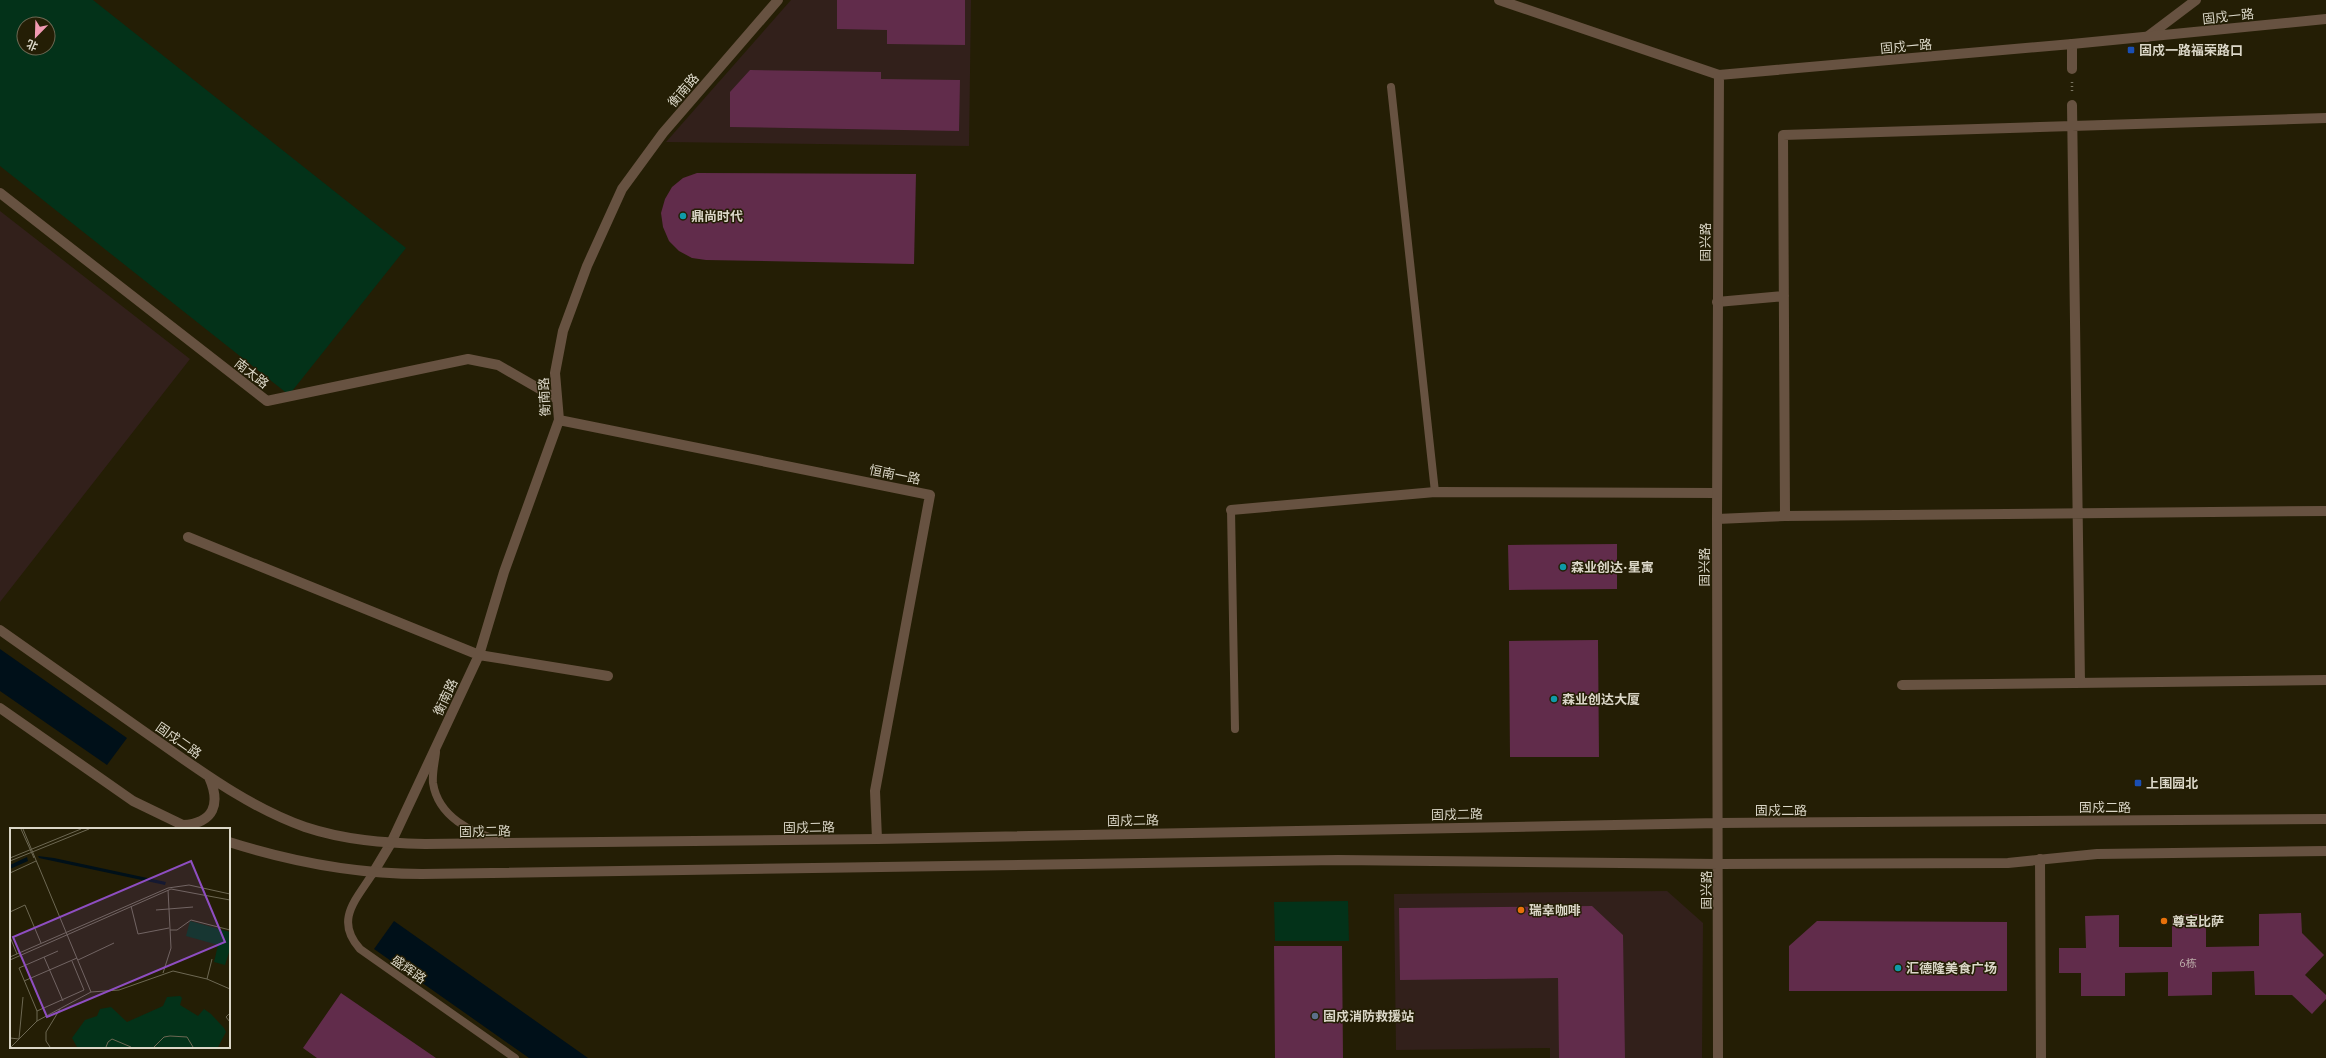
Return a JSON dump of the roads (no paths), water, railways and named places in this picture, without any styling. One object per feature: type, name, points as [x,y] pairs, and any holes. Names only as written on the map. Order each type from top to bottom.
[{"type":"street","name":"衡南路","points":[[373,873],[391,843],[479,655],[504,572],[559,420],[555,372],[563,331],[587,266],[622,189],[663,133],[778,0]]},
{"type":"street","name":"固戍一路","points":[[1499,0],[1719,75],[2326,20]]},
{"type":"street","points":[[2148,37],[2196,0]]},
{"type":"street","points":[[2072,44],[2072,69]]},
{"type":"street","name":"固兴路","points":[[1718,1058],[1719,823],[1717,302],[1719,75]]},
{"type":"street","points":[[2072,105],[2080,682]]},
{"type":"street","points":[[1785,516],[1783,135],[2326,118]]},
{"type":"street","name":"南太路","points":[[0,193],[267,401],[468,359],[498,365],[557,399]]},
{"type":"street","points":[[1717,302],[1784,296]]},
{"type":"street","name":"恒南一路","points":[[559,420],[930,494],[875,791],[877,839]]},
{"type":"street","points":[[1231,510],[1435,492],[1717,493]]},
{"type":"street","points":[[1717,519],[1785,516],[2326,511]]},
{"type":"street","points":[[188,537],[479,655],[608,676]]},
{"type":"street","name":"固戍二路","points":[[0,630],[209,777],[260,806],[305,827],[348,838],[391,843],[877,839],[1719,823],[2326,819]]},
{"type":"street","points":[[1902,685],[2326,680]]},
{"type":"street","points":[[0,708],[133,801],[188,828]]},
{"type":"street","points":[[181,825],[196,824],[205,820],[212,812],[215,801],[215,789],[209,777]]},
{"type":"street","points":[[230,842],[286,858],[373,873],[454,874],[1338,860],[1719,864],[2008,863],[2097,854],[2326,851]]},
{"type":"street","points":[[2040,859],[2041,1058]]},
{"type":"lane","points":[[1392,87],[1435,492]]},
{"type":"lane","points":[[1231,510],[1235,729]]},
{"type":"lane","points":[[438,743],[433,782],[436,795],[444,809],[456,822],[472,831],[492,838],[520,843]]},
{"type":"lane","name":"盛辉路","points":[[373,873],[350,910],[347,920],[348,931],[353,941],[360,949],[514,1058]]},
{"type":"place","name":"固戍一路福荣路口","points":[[2131,50]]},
{"type":"place","name":"鼎尚时代","points":[[683,216]]},
{"type":"place","name":"森业创达·星寓","points":[[1563,567]]},
{"type":"place","name":"森业创达大厦","points":[[1554,699]]},
{"type":"place","name":"上围园北","points":[[2138,783]]},
{"type":"place","name":"瑞幸咖啡","points":[[1521,910]]},
{"type":"place","name":"尊宝比萨","points":[[2164,921]]},
{"type":"place","name":"汇德隆美食广场","points":[[1898,968]]},
{"type":"place","name":"固戍消防救援站","points":[[1315,1016]]}]
